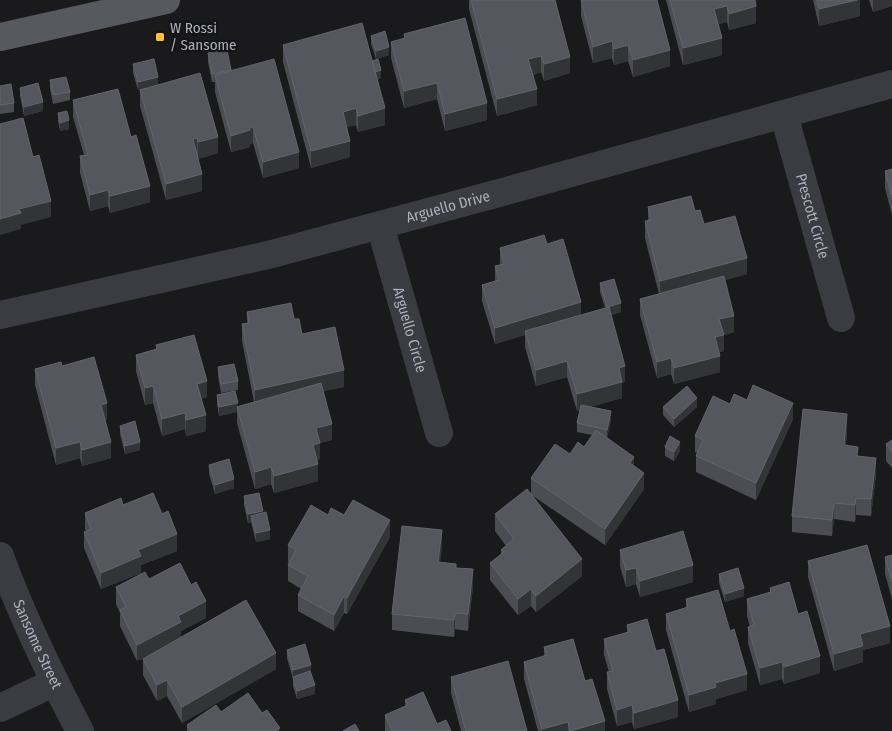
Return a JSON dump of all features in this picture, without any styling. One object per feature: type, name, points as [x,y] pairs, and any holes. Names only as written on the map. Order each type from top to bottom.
[{"type":"main road","points":[[0,37],[166,0]]},
{"type":"street","name":"Arguello Drive","points":[[0,315],[263,256],[892,84]]},
{"type":"street","name":"Prescott Circle","points":[[784,115],[841,318]]},
{"type":"street","name":"Arguello Circle","points":[[380,225],[439,433]]},
{"type":"street","name":"Sansome Street","points":[[0,556],[12,588],[55,682],[80,731]]},
{"type":"street","points":[[0,708],[55,682]]},
{"type":"building","points":[[471,0],[555,0],[570,57],[544,64],[541,56],[528,59],[537,89],[497,99]]},
{"type":"building","points":[[581,0],[657,0],[670,50],[633,60],[628,45],[614,49],[612,41],[593,47]]},
{"type":"building","points":[[670,0],[755,0],[756,6],[729,14],[727,6],[714,9],[722,38],[683,48]]},
{"type":"building","points":[[817,0],[857,0],[819,9]]},
{"type":"building","points":[[465,18],[487,103],[445,114],[437,83],[404,91],[391,42],[405,38],[404,34]]},
{"type":"building","points":[[362,23],[385,108],[358,116],[356,108],[343,112],[350,141],[311,151],[283,45]]},
{"type":"building","points":[[385,31],[389,47],[376,51],[371,36]]},
{"type":"building","points":[[227,50],[231,70],[212,74],[208,53]]},
{"type":"building","points":[[154,59],[158,77],[138,82],[133,64]]},
{"type":"building","points":[[274,59],[299,152],[263,162],[253,127],[250,127],[250,130],[231,136],[215,75]]},
{"type":"building","points":[[378,59],[381,70],[375,72],[372,61]]},
{"type":"building","points":[[200,73],[218,137],[198,142],[197,138],[193,139],[202,174],[166,184],[140,90]]},
{"type":"building","points":[[66,77],[70,92],[53,95],[50,80]]},
{"type":"building","points":[[38,83],[43,102],[24,107],[20,88]]},
{"type":"building","points":[[11,84],[14,103],[0,105],[0,86]]},
{"type":"building","points":[[118,89],[131,137],[136,135],[150,186],[110,196],[108,190],[90,195],[80,156],[88,155],[73,100]]},
{"type":"building","points":[[67,111],[69,120],[60,123],[58,113]]},
{"type":"building","points":[[23,118],[33,157],[39,155],[51,201],[19,209],[21,213],[0,219],[0,124]]},
{"type":"building","points":[[892,169],[892,198],[885,171]]},
{"type":"building","points":[[691,196],[695,211],[700,210],[704,224],[735,216],[747,258],[660,281],[645,221],[651,220],[648,207]]},
{"type":"building","points":[[544,235],[547,244],[563,239],[581,302],[495,328],[482,285],[499,280],[495,266],[504,264],[500,248]]},
{"type":"building","points":[[724,276],[734,316],[719,319],[724,335],[715,337],[720,356],[674,368],[671,358],[657,362],[640,299]]},
{"type":"building","points":[[614,279],[621,303],[607,307],[600,283]]},
{"type":"building","points":[[291,303],[294,319],[299,319],[302,334],[335,327],[344,370],[255,390],[242,324],[249,323],[247,312]]},
{"type":"building","points":[[609,307],[625,366],[619,368],[622,382],[577,394],[567,361],[536,370],[525,331]]},
{"type":"building","points":[[194,335],[207,381],[197,384],[206,415],[186,420],[185,413],[162,419],[153,386],[145,388],[136,355],[157,349],[156,345]]},
{"type":"building","points":[[94,357],[107,403],[101,405],[111,442],[82,450],[80,442],[56,448],[35,369],[61,362],[62,366]]},
{"type":"building","points":[[234,364],[238,381],[221,384],[218,367]]},
{"type":"building","points":[[321,383],[332,424],[316,428],[320,443],[313,445],[318,464],[274,476],[271,467],[255,472],[237,407]]},
{"type":"building","points":[[753,385],[793,403],[756,483],[696,456],[703,440],[695,436],[713,396],[730,404],[734,394],[747,400]]},
{"type":"building","points":[[687,386],[697,398],[674,419],[663,407]]},
{"type":"building","points":[[235,391],[238,403],[219,407],[217,395]]},
{"type":"building","points":[[581,405],[611,411],[607,430],[577,423]]},
{"type":"building","points":[[803,409],[847,414],[844,445],[858,447],[857,456],[876,458],[871,499],[856,498],[855,505],[834,503],[832,520],[792,516]]},
{"type":"building","points":[[135,421],[140,442],[125,446],[120,426]]},
{"type":"building","points":[[596,430],[634,457],[630,463],[644,473],[605,529],[531,478],[555,444],[570,454],[578,442],[584,447]]},
{"type":"building","points":[[670,436],[680,442],[674,452],[665,447]]},
{"type":"building","points":[[892,440],[892,452],[886,444]]},
{"type":"building","points":[[229,459],[234,479],[215,485],[209,465]]},
{"type":"building","points":[[527,489],[582,559],[536,596],[531,589],[518,599],[490,563],[504,552],[501,550],[514,539],[495,514]]},
{"type":"building","points":[[153,493],[162,514],[168,511],[177,534],[138,550],[141,556],[101,573],[84,532],[91,529],[85,513],[121,498],[123,505]]},
{"type":"building","points":[[259,493],[263,511],[248,514],[244,496]]},
{"type":"building","points":[[353,500],[390,520],[347,598],[344,596],[334,615],[298,595],[308,576],[288,565],[296,550],[288,545],[311,505],[328,515],[331,508],[344,515]]},
{"type":"building","points":[[266,512],[270,530],[256,533],[251,516]]},
{"type":"building","points":[[402,526],[442,530],[438,562],[456,564],[456,568],[473,569],[468,614],[455,613],[454,620],[392,614]]},
{"type":"building","points":[[683,531],[693,565],[640,581],[636,568],[626,570],[620,550]]},
{"type":"building","points":[[867,545],[890,626],[860,634],[863,646],[834,654],[808,561]]},
{"type":"building","points":[[892,555],[892,582],[885,557]]},
{"type":"building","points":[[180,563],[191,585],[196,582],[206,601],[178,616],[181,622],[137,645],[120,610],[126,607],[116,587],[145,572],[149,579]]},
{"type":"building","points":[[738,568],[744,588],[725,594],[719,574]]},
{"type":"building","points":[[789,582],[798,614],[807,611],[820,656],[784,667],[782,662],[760,668],[748,627],[754,625],[747,599],[771,592],[770,588]]},
{"type":"building","points":[[718,590],[730,631],[734,629],[747,674],[715,683],[716,687],[689,695],[666,614],[688,607],[686,599]]},
{"type":"building","points":[[246,600],[276,653],[182,707],[167,680],[157,685],[143,659]]},
{"type":"building","points":[[647,619],[656,651],[664,649],[678,700],[634,713],[632,705],[617,710],[607,672],[613,671],[604,639],[629,632],[627,625]]},
{"type":"building","points":[[573,639],[585,681],[592,679],[605,721],[570,731],[568,722],[542,729],[524,662],[547,655],[544,647]]},
{"type":"building","points":[[305,644],[311,665],[293,670],[287,650]]},
{"type":"building","points":[[508,661],[527,731],[466,731],[451,677]]},
{"type":"building","points":[[310,671],[315,685],[297,691],[293,677]]},
{"type":"building","points":[[423,692],[437,724],[446,720],[451,731],[392,731],[385,715],[408,705],[405,700]]},
{"type":"building","points":[[248,693],[262,713],[267,710],[280,728],[275,731],[190,731],[187,725],[216,705],[221,712]]},
{"type":"building","points":[[355,724],[359,731],[343,731]]},
{"type":"place","name":"W Rossi / Sansome","points":[[160,37]]}]
